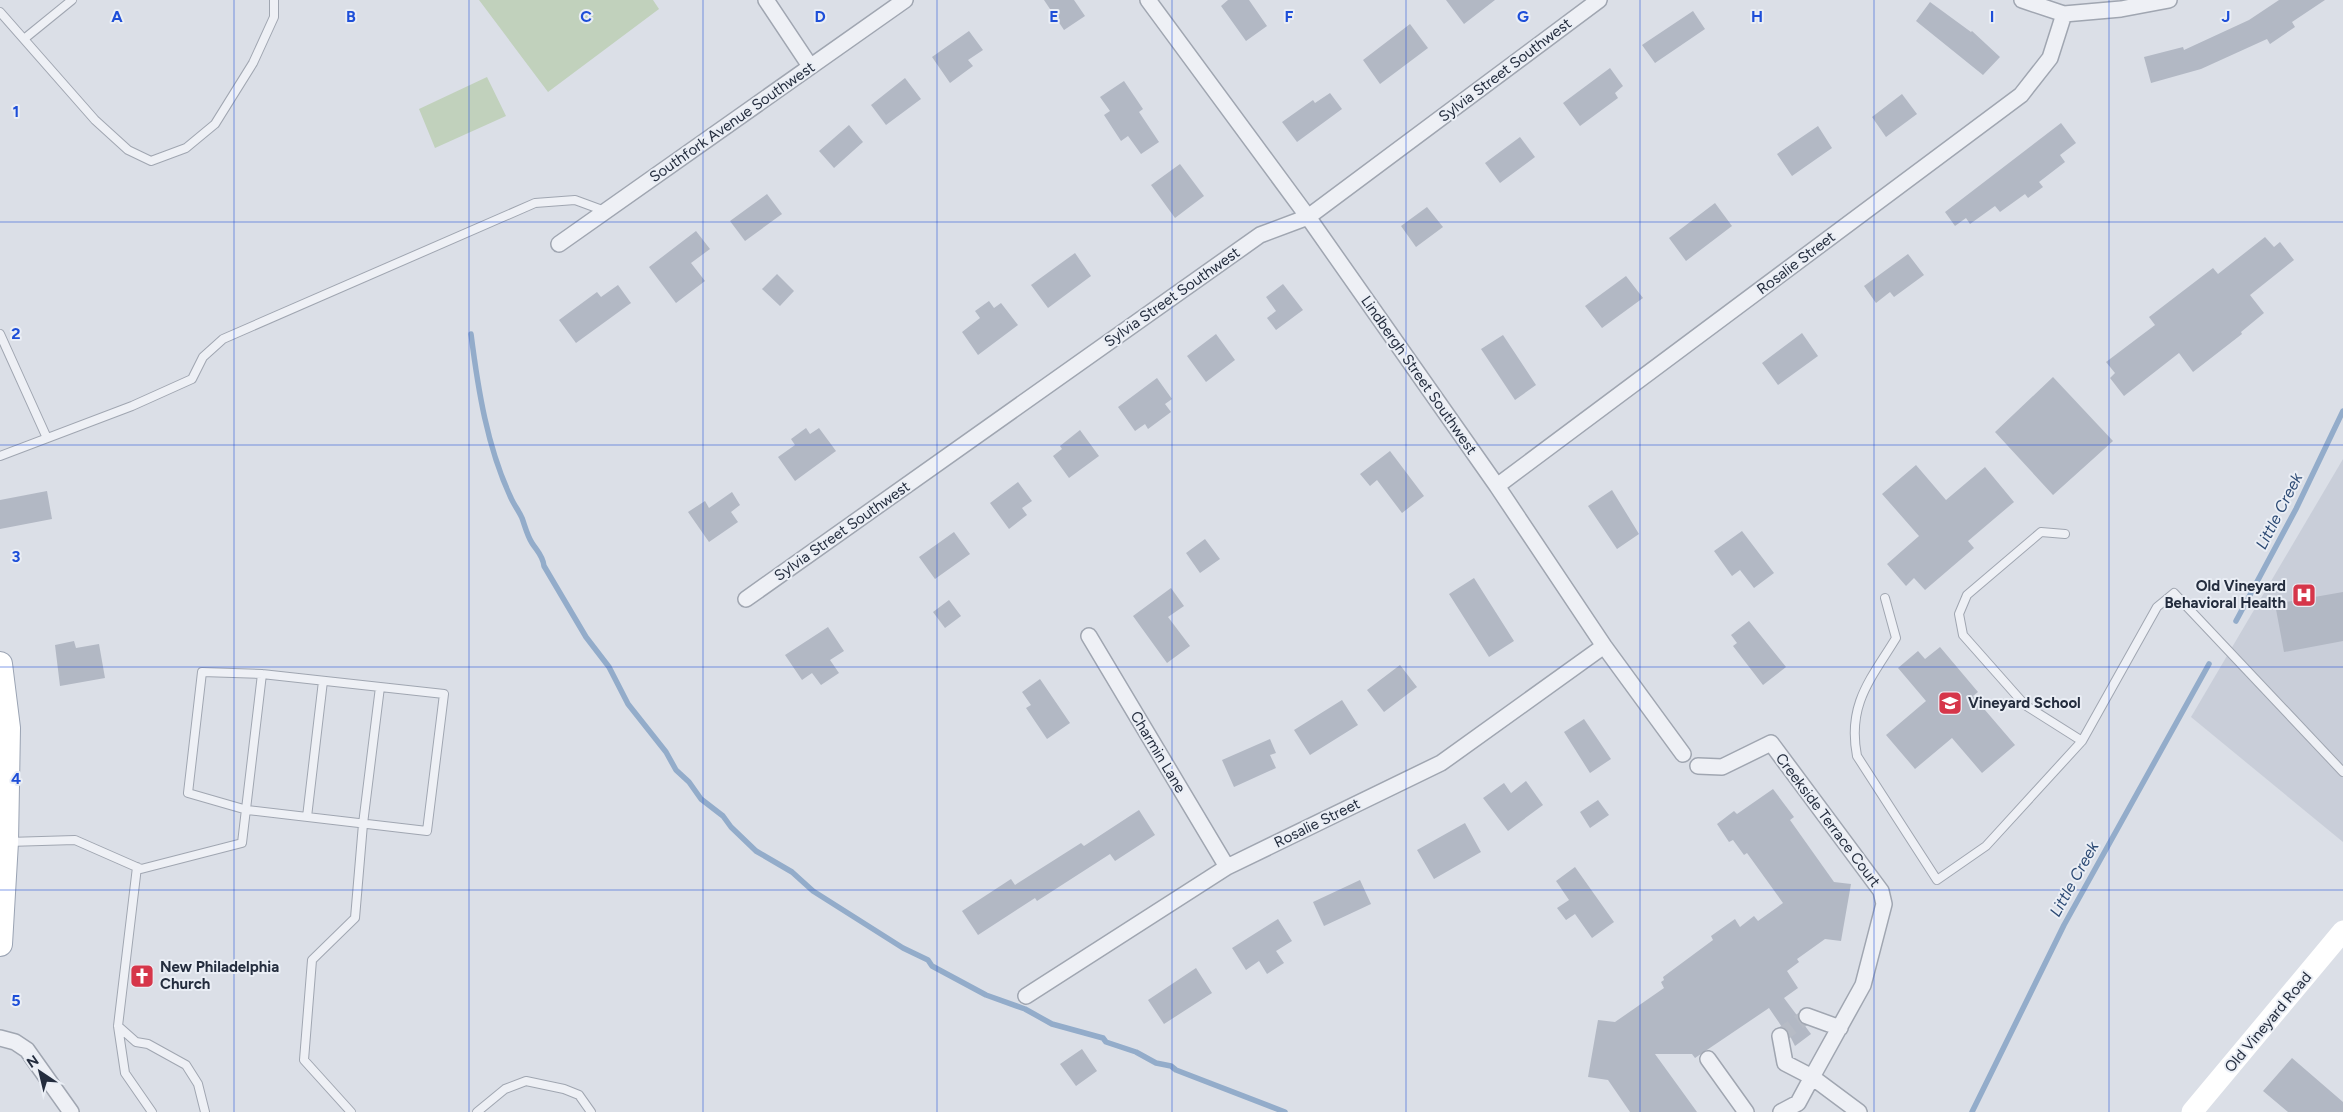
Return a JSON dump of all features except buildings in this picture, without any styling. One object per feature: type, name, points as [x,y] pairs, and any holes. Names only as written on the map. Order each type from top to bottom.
[{"type":"main road","points":[[0,664],[8,728],[0,944]]},
{"type":"street","points":[[766,0],[810,66]]},
{"type":"street","name":"Southfork Avenue Southwest","points":[[559,244],[905,0]]},
{"type":"street","name":"Lindbergh Street Southwest","points":[[1148,0],[1308,217],[1496,486],[1604,646],[1683,754]]},
{"type":"street","name":"Sylvia Street Southwest","points":[[746,599],[1260,235],[1308,217],[1599,0]]},
{"type":"street","points":[[2022,0],[2064,14],[2121,9],[2169,0]]},
{"type":"street","name":"Rosalie Street","points":[[1496,486],[2021,94],[2050,58],[2064,14]]},
{"type":"street","name":"Charmin Lane","points":[[1089,636],[1226,867]]},
{"type":"street","name":"Rosalie Street","points":[[1026,996],[1226,867],[1441,764],[1604,646]]},
{"type":"street","name":"Creekside Terrace Court","points":[[1698,766],[1722,767],[1771,743],[1881,891],[1884,904],[1863,985],[1798,1103],[1781,1112]]},
{"type":"street","name":"Old Vineyard Road","points":[[2192,1112],[2343,931]]},
{"type":"street","points":[[1807,1016],[1840,1028]]},
{"type":"street","points":[[1780,1036],[1785,1062],[1812,1077],[1859,1112]]},
{"type":"street","points":[[0,1038],[14,1042],[27,1050],[71,1112]]},
{"type":"street","points":[[1708,1059],[1746,1112]]},
{"type":"lane","points":[[24,39],[72,0]]},
{"type":"lane","points":[[0,12],[95,120],[128,150],[151,161],[186,148],[215,124],[253,63],[274,17],[274,0]]},
{"type":"lane","points":[[0,456],[132,406],[192,379],[204,357],[223,339],[535,203],[575,200],[605,211]]},
{"type":"lane","points":[[0,334],[47,438]]},
{"type":"lane","points":[[2065,534],[2041,532],[1967,595],[1959,614],[1963,635],[2025,705],[2082,741]]},
{"type":"lane","points":[[1885,598],[1896,638],[1859,700],[1853,737],[1857,756],[1937,880],[1986,846],[2082,741],[2157,607],[2174,593],[2343,772]]},
{"type":"lane","points":[[202,672],[262,674],[323,681],[444,694],[428,830],[247,810],[188,793],[202,672]]},
{"type":"lane","points":[[3,843],[74,840],[141,869],[242,843],[262,674]]},
{"type":"lane","points":[[307,817],[323,681]]},
{"type":"lane","points":[[351,1112],[304,1060],[312,960],[356,918],[363,824],[380,687]]},
{"type":"lane","points":[[137,867],[118,1026],[124,1073],[152,1112]]},
{"type":"lane","points":[[118,1026],[136,1042],[148,1044],[186,1065],[198,1084],[205,1112]]},
{"type":"lane","points":[[477,1112],[505,1089],[526,1081],[564,1089],[579,1095],[591,1112]]},
{"type":"shaded area","name":"Old Vineyard Behavioral Health","points":[[2343,459],[2343,842],[2191,717]]},
{"type":"green space","points":[[479,0],[653,0],[659,9],[548,92]]},
{"type":"green space","points":[[487,77],[506,116],[435,148],[419,109]]},
{"type":"waterway","points":[[471,334],[480,397],[490,438],[503,479],[512,501],[522,518],[527,534],[586,637],[609,667],[628,704],[666,752],[676,770],[689,782],[701,799],[723,816],[731,827],[756,851],[792,872],[813,891],[903,948],[928,960],[932,966],[986,995],[1025,1009],[1052,1024],[1103,1038],[1106,1042],[1136,1052],[1156,1063],[1171,1066],[1176,1070],[1285,1112]]},
{"type":"waterway","name":"Little Creek","points":[[2236,621],[2296,509],[2343,411]]},
{"type":"waterway","name":"Little Creek","points":[[1972,1112],[2064,925],[2209,664]]},
{"type":"tunnel","points":[[1780,1036],[1807,1016]]},
{"type":"place","name":"Old Vineyard Behavioral Health","points":[[2304,595]]},
{"type":"place","name":"Vineyard School","points":[[1950,703]]},
{"type":"place","name":"New Philadelphia Church","points":[[142,976]]}]
